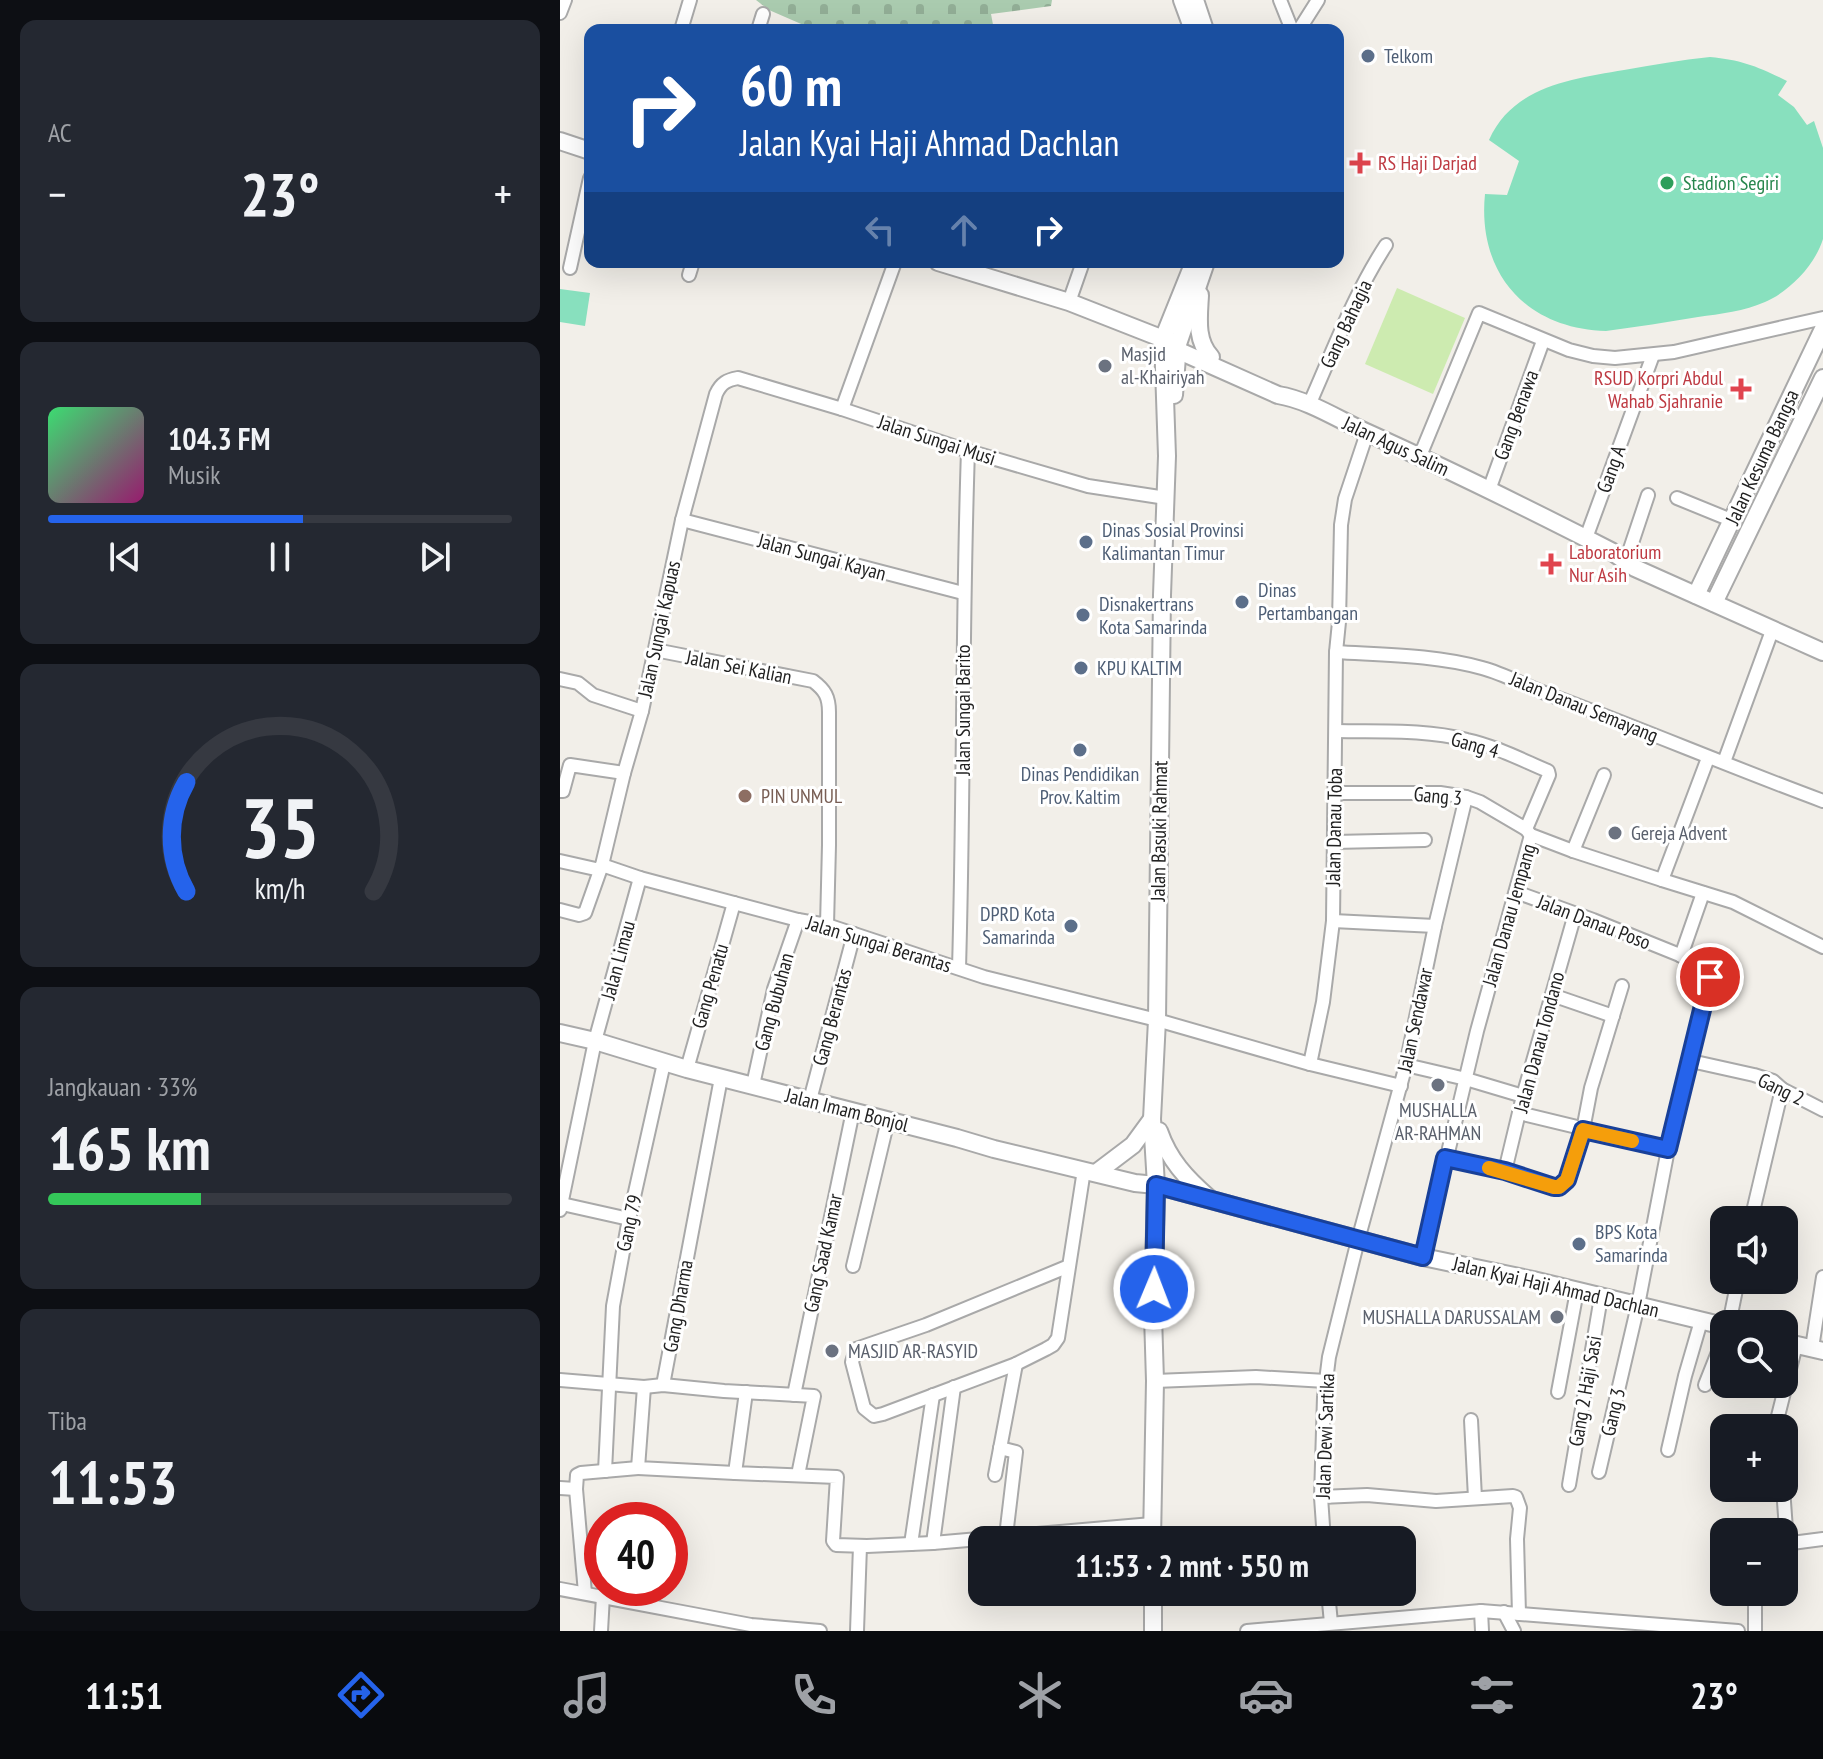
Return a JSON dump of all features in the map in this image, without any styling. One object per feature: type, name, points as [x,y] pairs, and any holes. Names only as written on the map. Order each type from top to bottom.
[{"type":"street","points":[[560,13],[565,0]]},
{"type":"street","points":[[683,24],[690,0]]},
{"type":"street","points":[[1182,0],[1191,24]]},
{"type":"street","points":[[1195,0],[1203,24]]},
{"type":"street","points":[[1280,0],[1290,24]]},
{"type":"street","points":[[1303,24],[1318,0]]},
{"type":"street","points":[[760,24],[763,14]]},
{"type":"street","points":[[560,141],[584,149]]},
{"type":"street","points":[[570,268],[584,205]]},
{"type":"street","name":"Gang Bahagia","points":[[1309,405],[1351,310],[1386,245]]},
{"type":"street","points":[[842,409],[893,268]]},
{"type":"street","points":[[958,268],[1069,302],[1211,357],[1281,388],[1290,397]]},
{"type":"street","points":[[1069,302],[1081,268]]},
{"type":"street","points":[[1173,344],[1200,268]]},
{"type":"street","points":[[1200,268],[1199,330],[1203,348],[1211,357]]},
{"type":"street","points":[[1420,456],[1479,313],[1543,341],[1602,357],[1674,352],[1823,318]]},
{"type":"street","name":"Jalan Kesuma Bangsa","points":[[1698,590],[1823,329]]},
{"type":"street","name":"Gang Benawa","points":[[1489,490],[1543,341]]},
{"type":"street","name":"Jalan Agus Salim","points":[[1173,344],[1278,395],[1309,405],[1420,456],[1586,538],[1630,565],[1698,590]]},
{"type":"street","name":"Jalan Basuki Rahmat","points":[[1152,1526],[1156,1185],[1153,1116],[1162,595],[1173,344]]},
{"type":"street","name":"Gang A","points":[[1586,538],[1653,355]]},
{"type":"street","name":"Jalan Sungai Musi","points":[[716,394],[728,379],[738,378],[1088,486],[1166,498]]},
{"type":"street","name":"Jalan Kesuma Bangsa","points":[[1716,598],[1823,378]]},
{"type":"street","name":"Jalan Sungai Kapuas","points":[[560,910],[579,915],[585,913],[601,868],[642,711],[682,520],[716,394]]},
{"type":"street","name":"Jalan Danau Toba","points":[[1310,1064],[1323,1002],[1333,921],[1336,652],[1341,525],[1345,499],[1367,433]]},
{"type":"street","name":"Jalan Sungai Barito","points":[[959,968],[963,593],[968,451]]},
{"type":"street","points":[[1628,555],[1648,495]]},
{"type":"street","points":[[1677,498],[1731,520]]},
{"type":"street","name":"Jalan Sungai Kayan","points":[[682,520],[963,593]]},
{"type":"street","name":"Jalan Agus Salim","points":[[1611,551],[1628,555],[1716,598],[1823,640]]},
{"type":"street","name":"Jalan Agus Salim","points":[[1716,598],[1823,652]]},
{"type":"street","points":[[1724,762],[1773,628]]},
{"type":"street","name":"Jalan Sei Kalian","points":[[655,650],[813,681],[829,699],[827,925]]},
{"type":"street","name":"Jalan Danau Semayang","points":[[1336,652],[1443,660],[1482,668],[1823,801]]},
{"type":"street","points":[[560,679],[578,683],[593,695],[642,711]]},
{"type":"street","name":"Gang 4","points":[[1336,731],[1406,732],[1471,740],[1548,771],[1528,832]]},
{"type":"street","points":[[1662,880],[1708,758]]},
{"type":"street","points":[[561,795],[572,764],[624,773]]},
{"type":"street","points":[[1573,851],[1604,775]]},
{"type":"street","name":"Gang 3","points":[[1334,793],[1440,793],[1466,797],[1480,802],[1528,832]]},
{"type":"street","name":"Jalan Sendawar","points":[[1358,1240],[1401,1086],[1466,797]]},
{"type":"street","name":"Jalan Danau Jempang","points":[[1423,1257],[1445,1158],[1516,892],[1528,832],[1573,851],[1733,902],[1823,947]]},
{"type":"street","points":[[1334,842],[1425,840]]},
{"type":"street","name":"Jalan Sungai Berantas","points":[[560,861],[601,868],[827,925],[984,977],[1157,1020]]},
{"type":"street","name":"Jalan Limau","points":[[561,1207],[595,1041],[640,878]]},
{"type":"street","name":"Jalan Danau Poso","points":[[1516,892],[1681,956],[1708,972],[1710,981],[1668,1149],[1638,1305]]},
{"type":"street","points":[[1681,956],[1703,893]]},
{"type":"street","name":"Gang Penatu","points":[[687,1069],[734,903]]},
{"type":"street","name":"Jalan Danau Tondano","points":[[1505,1171],[1575,914]]},
{"type":"street","name":"Gang Bubuhan","points":[[753,1085],[774,989],[798,920]]},
{"type":"street","points":[[1333,921],[1435,926]]},
{"type":"street","name":"Gang Berantas","points":[[810,1100],[854,934]]},
{"type":"street","points":[[1445,1158],[1505,1171],[1554,1187],[1567,1180],[1622,986]]},
{"type":"street","points":[[1552,995],[1613,1016]]},
{"type":"street","points":[[1157,1020],[1310,1064],[1401,1086]]},
{"type":"street","name":"Jalan Imam Bonjol","points":[[560,1033],[994,1149],[1135,1183],[1156,1185]]},
{"type":"street","name":"Gang 2","points":[[1691,1061],[1773,1081],[1782,1089],[1823,1110]]},
{"type":"street","name":"Gang 79","points":[[605,1471],[613,1306],[664,1063]]},
{"type":"street","points":[[1406,1065],[1523,1096]]},
{"type":"street","name":"Gang Dharma","points":[[663,1385],[721,1078]]},
{"type":"street","points":[[1754,1206],[1782,1089]]},
{"type":"street","name":"Gang Saad Kamar","points":[[794,1395],[853,1111]]},
{"type":"street","points":[[1519,1113],[1668,1149]]},
{"type":"street","points":[[1069,1266],[926,1325],[856,1349],[852,1362],[864,1408],[874,1416],[883,1414],[1016,1364],[1053,1345],[1058,1338],[1069,1266],[1090,1172],[1133,1145],[1153,1116]]},
{"type":"street","points":[[1153,1116],[1174,1163],[1213,1201]]},
{"type":"street","points":[[853,1266],[888,1120]]},
{"type":"street","name":"Jalan Kyai Haji Ahmad Dachlan","points":[[1156,1185],[1423,1257],[1710,1322]]},
{"type":"street","points":[[561,1207],[629,1219]]},
{"type":"street","name":"Jalan Dewi Sartika","points":[[1323,1526],[1321,1497],[1326,1381],[1358,1240]]},
{"type":"street","points":[[1778,1414],[1804,1346],[1823,1277]]},
{"type":"street","points":[[1558,1392],[1577,1291]]},
{"type":"street","name":"Gang 2 Haji Sasi","points":[[1569,1485],[1601,1297]]},
{"type":"street","name":"Gang 3","points":[[1599,1472],[1638,1305]]},
{"type":"street","points":[[1668,1450],[1701,1321]]},
{"type":"street","points":[[995,1475],[1016,1364]]},
{"type":"street","points":[[1705,1385],[1710,1372]]},
{"type":"street","points":[[1155,1381],[1256,1377],[1326,1381]]},
{"type":"street","points":[[560,1380],[814,1396],[798,1475]]},
{"type":"street","points":[[638,1468],[644,1387]]},
{"type":"street","points":[[933,1543],[954,1387]]},
{"type":"street","points":[[735,1473],[746,1392]]},
{"type":"street","points":[[911,1544],[933,1395]]},
{"type":"street","points":[[1471,1420],[1475,1498]]},
{"type":"street","points":[[1000,1448],[1016,1452],[1007,1526]]},
{"type":"street","points":[[584,1581],[576,1477],[605,1471],[638,1468],[837,1477],[836,1545],[968,1540]]},
{"type":"street","points":[[560,1488],[576,1489]]},
{"type":"street","points":[[1321,1497],[1367,1495],[1436,1501],[1513,1496],[1518,1500],[1519,1614]]},
{"type":"street","points":[[1798,1542],[1823,1539]]},
{"type":"street","points":[[857,1631],[860,1546]]},
{"type":"street","points":[[560,1589],[584,1593]]},
{"type":"street","points":[[601,1631],[602,1606]]},
{"type":"street","points":[[649,1606],[751,1628],[820,1631]]},
{"type":"street","points":[[1153,1606],[1153,1631]]},
{"type":"street","points":[[1325,1626],[1327,1606]]},
{"type":"street","points":[[1755,1606],[1755,1631]]},
{"type":"street","points":[[1481,1611],[1482,1631]]},
{"type":"street","points":[[1247,1631],[1481,1611],[1656,1628],[1738,1631]]},
{"type":"street","points":[[1504,1612],[1514,1631]]},
{"type":"street","points":[[1586,1619],[1593,1631]]},
{"type":"green space","points":[[756,0],[1052,0],[1051,6],[991,14],[993,24],[801,24],[769,10]]},
{"type":"green space","name":"Stadion Segiri","points":[[1710,57],[1750,65],[1787,81],[1778,95],[1794,107],[1807,125],[1814,121],[1823,148],[1823,239],[1808,267],[1783,291],[1757,305],[1629,328],[1606,331],[1578,328],[1552,320],[1530,308],[1512,291],[1499,272],[1489,248],[1485,194],[1507,195],[1519,161],[1489,140],[1500,122],[1529,96],[1565,82]]},
{"type":"green space","points":[[1397,288],[1465,318],[1433,394],[1365,364]]},
{"type":"green space","points":[[560,289],[590,293],[585,326],[560,322]]},
{"type":"slow traffic","points":[[1489,1168],[1559,1187],[1567,1180],[1583,1130],[1632,1141]]},
{"type":"place","name":"Telkom","points":[[1368,56]]},
{"type":"place","name":"RS Haji Darjad","points":[[1360,163]]},
{"type":"place","name":"Stadion Segiri","points":[[1667,183]]},
{"type":"place","name":"Masjid al-Khairiyah","points":[[1105,366]]},
{"type":"place","name":"RSUD Korpri Abdul Wahab Sjahranie","points":[[1741,389]]},
{"type":"place","name":"Dinas Sosial Provinsi Kalimantan Timur","points":[[1086,542]]},
{"type":"place","name":"Laboratorium Nur Asih","points":[[1551,564]]},
{"type":"place","name":"Dinas Pertambangan","points":[[1242,602]]},
{"type":"place","name":"Disnakertrans Kota Samarinda","points":[[1083,615]]},
{"type":"place","name":"KPU KALTIM","points":[[1081,668]]},
{"type":"place","name":"Dinas Pendidikan Prov. Kaltim","points":[[1080,750]]},
{"type":"place","name":"PIN UNMUL","points":[[745,796]]},
{"type":"place","name":"Gereja Advent","points":[[1615,833]]},
{"type":"place","name":"DPRD Kota Samarinda","points":[[1071,926]]},
{"type":"place","name":"MUSHALLA AR-RAHMAN","points":[[1438,1085]]},
{"type":"place","name":"BPS Kota Samarinda","points":[[1579,1244]]},
{"type":"place","name":"MUSHALLA DARUSSALAM","points":[[1557,1317]]},
{"type":"place","name":"MASJID AR-RASYID","points":[[832,1351]]},
{"type":"route","points":[[1154,1289],[1156,1185],[1423,1257],[1445,1158],[1559,1187],[1567,1180],[1583,1130],[1668,1149],[1710,977]]}]
